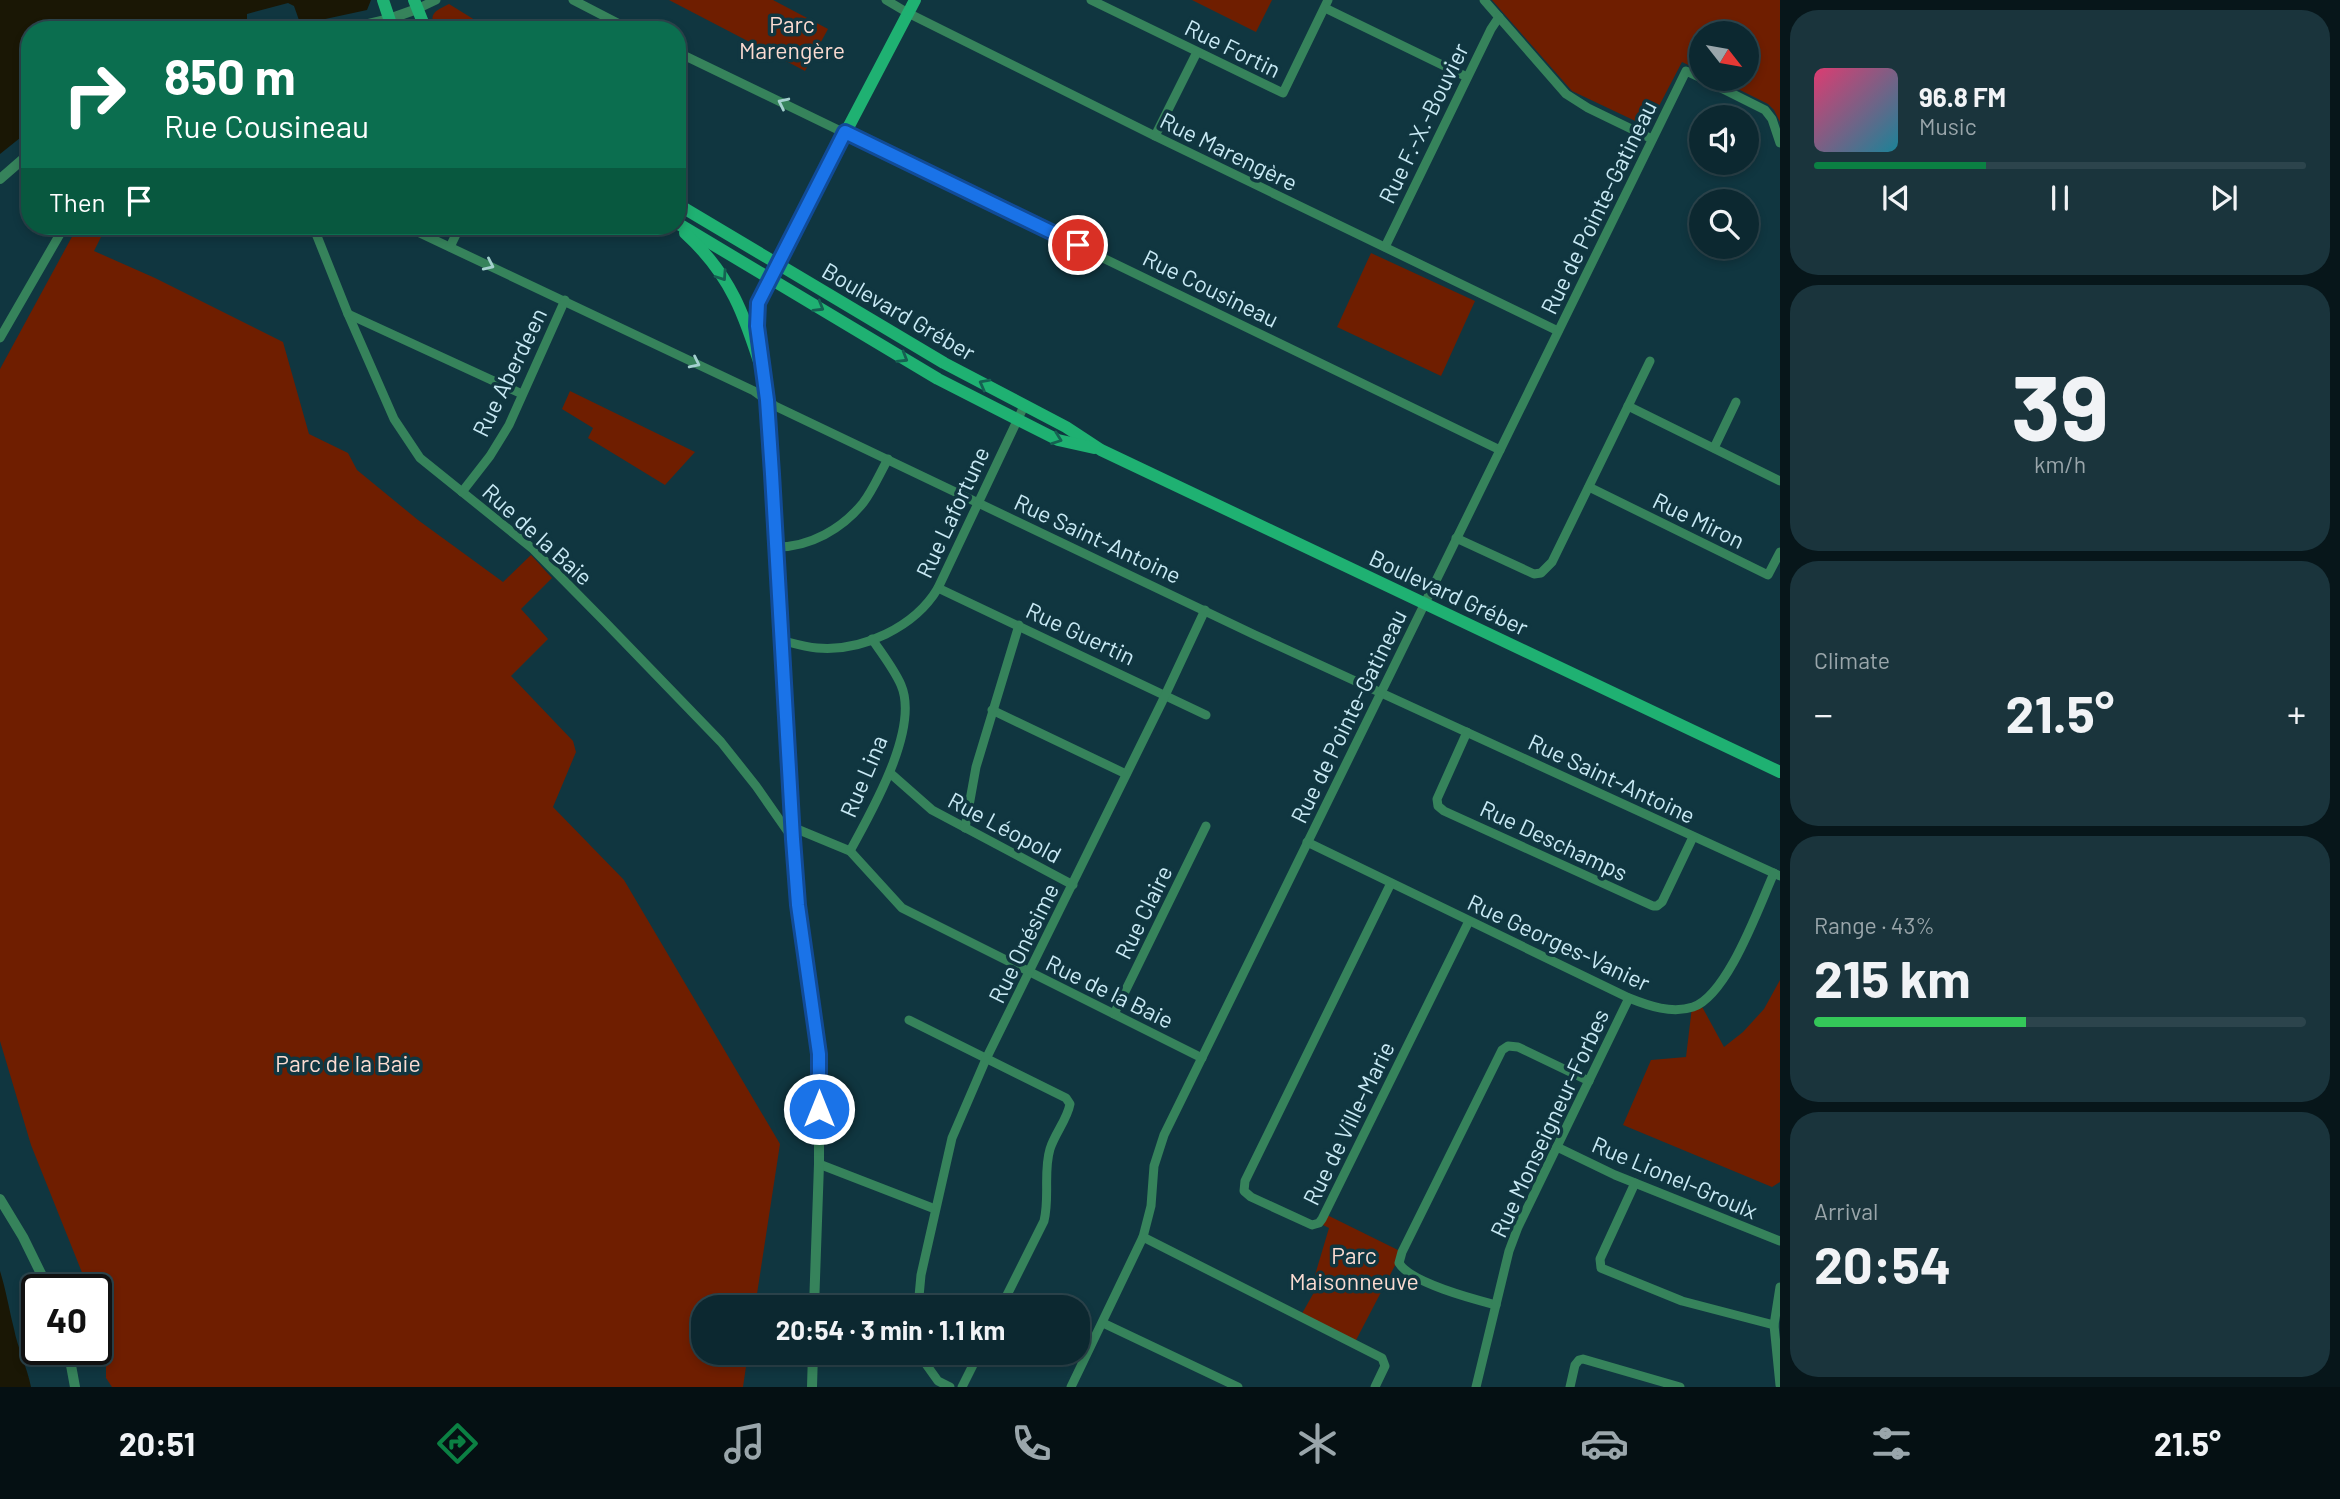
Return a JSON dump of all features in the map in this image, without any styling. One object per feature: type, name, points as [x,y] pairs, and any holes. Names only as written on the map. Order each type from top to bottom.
[{"type":"main road","points":[[383,0],[390,21]]},
{"type":"main road","points":[[769,278],[915,0]]},
{"type":"main road","points":[[415,4],[422,21]]},
{"type":"main road","name":"Boulevard Gréber","points":[[686,209],[944,363],[1066,427],[1101,450],[1780,772]]},
{"type":"main road","name":"Boulevard Gréber","points":[[686,229],[938,379],[1058,440],[1101,450]]},
{"type":"main road","points":[[686,234],[710,259],[743,311],[763,374]]},
{"type":"street","points":[[395,21],[415,4],[436,0]]},
{"type":"street","points":[[573,0],[614,21]]},
{"type":"street","name":"Rue Marengère","points":[[886,0],[1155,136],[1558,331]]},
{"type":"street","name":"Rue Fortin","points":[[1091,0],[1283,93],[1326,4]]},
{"type":"street","points":[[1484,0],[1572,99],[1652,139]]},
{"type":"street","points":[[1326,4],[1467,78]]},
{"type":"street","name":"Rue F.-X.-Bouvier","points":[[1385,247],[1499,17]]},
{"type":"street","points":[[1155,136],[1197,52]]},
{"type":"street","name":"Rue Cousineau","points":[[686,56],[1500,450]]},
{"type":"street","name":"Rue de Pointe-Gatineau","points":[[1071,1387],[1143,1237],[1151,1206],[1158,1147],[1652,139],[1686,71],[1689,72]]},
{"type":"street","points":[[1728,91],[1765,110],[1772,119],[1780,143]]},
{"type":"street","points":[[0,179],[21,161]]},
{"type":"street","points":[[0,338],[59,235]]},
{"type":"street","name":"Rue de la Baie","points":[[317,235],[394,419],[420,458],[533,549],[721,742],[793,839]]},
{"type":"street","name":"Rue Saint-Antoine","points":[[424,235],[754,391],[767,400],[978,503],[1777,875]]},
{"type":"street","points":[[450,247],[456,235]]},
{"type":"street","points":[[769,278],[756,310],[767,400],[798,905],[819,1054],[814,1295]]},
{"type":"street","name":"Rue Aberdeen","points":[[462,492],[509,425],[565,300]]},
{"type":"street","points":[[348,314],[522,394]]},
{"type":"street","points":[[1456,538],[1528,572],[1541,573],[1552,562],[1650,361]]},
{"type":"street","points":[[1714,448],[1736,402]]},
{"type":"street","name":"Rue Lafortune","points":[[780,640],[818,648],[845,646],[872,639],[902,624],[919,611],[938,588],[1024,406]]},
{"type":"street","points":[[1628,406],[1780,481]]},
{"type":"street","points":[[776,547],[816,540],[839,527],[864,503],[888,459]]},
{"type":"street","name":"Rue Miron","points":[[1589,487],[1768,576],[1780,552]]},
{"type":"street","name":"Rue Guertin","points":[[938,588],[1206,715]]},
{"type":"street","name":"Rue Onésime","points":[[919,1295],[921,1275],[952,1139],[986,1059],[1205,610]]},
{"type":"street","points":[[965,828],[976,767],[1019,625]]},
{"type":"street","name":"Rue Lina","points":[[850,851],[882,794],[890,773],[901,735],[906,702],[902,686],[872,639]]},
{"type":"street","points":[[992,710],[1126,774]]},
{"type":"street","name":"Rue Deschamps","points":[[1467,732],[1437,799],[1438,806],[1444,811],[1653,906],[1662,902],[1693,837]]},
{"type":"street","name":"Rue Léopold","points":[[890,773],[932,810],[1073,885]]},
{"type":"street","name":"Rue de la Baie","points":[[792,827],[850,851],[902,908],[1202,1058]]},
{"type":"street","name":"Rue Claire","points":[[1114,1014],[1206,827]]},
{"type":"street","name":"Rue Georges-Vanier","points":[[1307,842],[1629,998],[1654,1007],[1678,1010],[1695,1007],[1708,998],[1723,980],[1777,875]]},
{"type":"street","name":"Rue de Ville-Marie","points":[[1391,883],[1245,1181],[1244,1191],[1251,1197],[1312,1225],[1320,1223],[1469,921]]},
{"type":"street","name":"Rue Monseigneur-Forbes","points":[[1476,1387],[1513,1238],[1629,998]]},
{"type":"street","points":[[909,1020],[1066,1098],[1070,1104],[1050,1150],[1046,1178],[1048,1206],[1044,1221],[1007,1295]]},
{"type":"street","points":[[1496,1305],[1451,1293],[1405,1270],[1399,1263],[1402,1252],[1502,1050],[1508,1046],[1518,1047],[1589,1081]]},
{"type":"street","name":"Rue Lionel-Groulx","points":[[1557,1147],[1635,1184],[1780,1241]]},
{"type":"street","points":[[819,1164],[935,1209]]},
{"type":"street","points":[[1635,1184],[1600,1259],[1601,1268],[1682,1301],[1774,1325]]},
{"type":"street","points":[[0,1199],[41,1274]]},
{"type":"street","points":[[1143,1237],[1382,1358],[1385,1366],[1375,1387]]},
{"type":"street","points":[[1780,1287],[1774,1325],[1780,1385]]},
{"type":"street","points":[[1103,1323],[1238,1387]]},
{"type":"street","points":[[1570,1387],[1577,1362],[1586,1360],[1680,1387]]},
{"type":"street","points":[[71,1365],[75,1387]]},
{"type":"street","points":[[812,1387],[813,1365]]},
{"type":"street","points":[[927,1365],[939,1381],[950,1387]]},
{"type":"street","points":[[962,1387],[973,1365]]},
{"type":"green space","name":"Parc Marengère","points":[[669,0],[773,0],[828,29],[805,71]]},
{"type":"green space","points":[[1192,0],[1272,0],[1256,32]]},
{"type":"green space","points":[[1492,0],[1780,0],[1780,122],[1768,104],[1742,91],[1759,91],[1759,21],[1689,21],[1689,65],[1682,62],[1648,127],[1572,91]]},
{"type":"green space","points":[[449,4],[477,21],[433,21],[434,14]]},
{"type":"green space","name":"Parc de la Baie","points":[[73,235],[102,235],[94,251],[155,278],[283,342],[309,434],[348,453],[357,470],[418,520],[503,582],[531,555],[552,578],[521,609],[548,639],[511,676],[573,741],[576,752],[553,807],[624,880],[780,1144],[757,1295],[691,1295],[691,1365],[746,1365],[743,1387],[112,1387],[106,1378],[106,1365],[112,1365],[112,1274],[83,1274],[31,1145],[0,1041],[0,369]]},
{"type":"green space","points":[[1371,253],[1475,301],[1441,376],[1337,327]]},
{"type":"green space","points":[[570,391],[695,452],[665,485],[588,438],[593,428],[562,409]]},
{"type":"green space","points":[[1780,980],[1780,1182],[1772,1187],[1623,1125],[1651,1060],[1686,1057],[1692,1007],[1700,1003],[1724,1047],[1743,1032],[1764,1009]]},
{"type":"green space","name":"Parc Maisonneuve","points":[[1325,1214],[1402,1252],[1354,1344],[1300,1317],[1321,1280],[1315,1275],[1329,1228],[1319,1223]]},
{"type":"shaded area","points":[[0,0],[371,0],[367,10],[316,21],[299,21],[294,6],[288,3],[247,14],[247,21],[21,21],[21,137],[0,154]]},
{"type":"shaded area","points":[[0,1271],[21,1352],[21,1365],[25,1365],[31,1387],[0,1387]]},
{"type":"route","points":[[819,1109],[819,1054],[798,905],[793,839],[772,474],[767,400],[757,326],[758,303],[845,132],[1078,245]]}]
